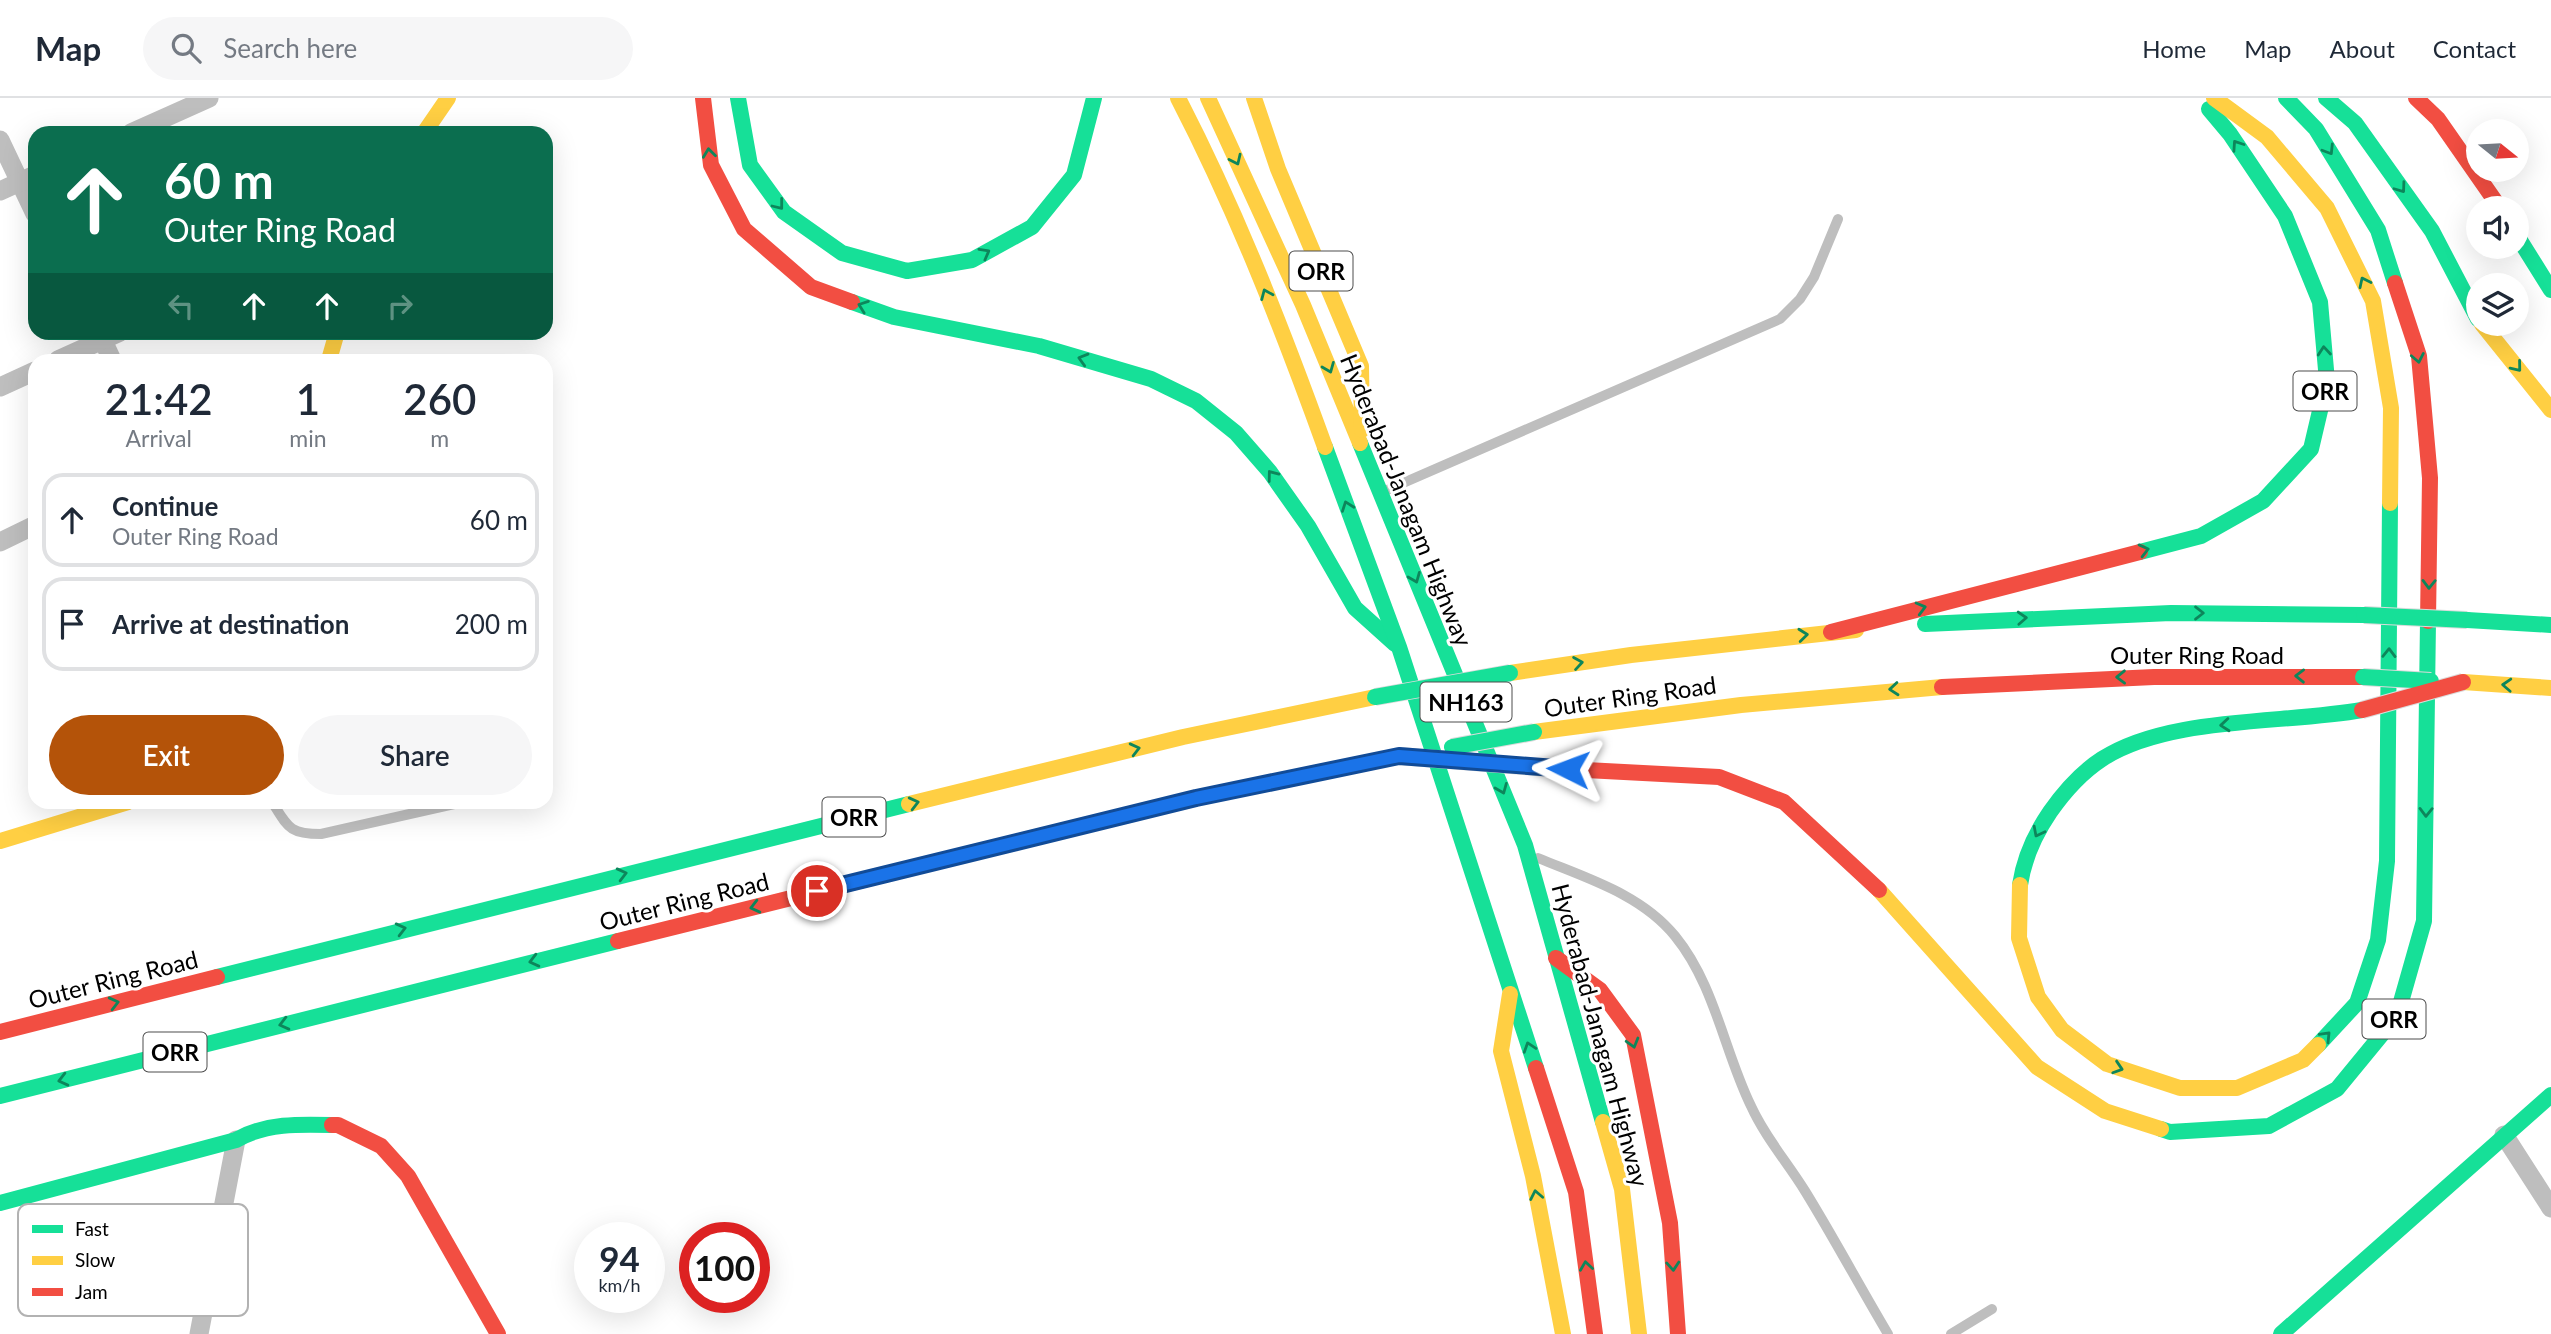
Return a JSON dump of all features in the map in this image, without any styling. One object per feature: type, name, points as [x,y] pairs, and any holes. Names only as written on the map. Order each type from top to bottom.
[{"type":"main road","points":[[429,126],[448,98]]},
{"type":"main road","points":[[703,98],[711,165],[744,229],[811,287],[894,317],[1039,346],[1151,379],[1196,401],[1236,433],[1270,472],[1308,526],[1355,608],[1399,647]]},
{"type":"main road","points":[[738,98],[750,165],[784,212],[842,253],[907,271],[972,261],[1032,227],[1074,175],[1094,98]]},
{"type":"main road","name":"NH163","points":[[1178,98],[1200,140],[1282,329],[1399,647],[1576,1192],[1595,1334]]},
{"type":"main road","name":"Hyderabad-Janagam Highway","points":[[1208,98],[1303,304],[1527,854],[1622,1189],[1639,1334]]},
{"type":"main road","name":"ORR","points":[[1254,98],[1278,169],[1361,366],[1362,449]]},
{"type":"main road","name":"ORR","points":[[1831,632],[2201,536],[2263,501],[2311,449],[2327,381],[2320,302],[2285,216],[2230,134],[2199,98]]},
{"type":"main road","name":"ORR","points":[[2214,98],[2267,137],[2328,208],[2373,301],[2391,408],[2387,861],[2378,940],[2357,1003],[2348,1013],[2303,1060],[2237,1088],[2179,1088],[2107,1064],[2062,1030],[2038,997],[2024,959],[2018,926],[2018,893],[2022,872],[2037,832],[2073,784],[2102,760],[2155,736],[2215,726],[2328,716],[2362,710],[2463,682]]},
{"type":"main road","name":"ORR","points":[[1399,756],[1548,768],[1719,777],[1784,802],[1869,879],[2037,1067],[2105,1111],[2170,1132],[2269,1126],[2337,1090],[2397,1016],[2424,921],[2430,478],[2419,356],[2378,230],[2316,129],[2286,98]]},
{"type":"main road","points":[[2326,98],[2355,123],[2432,231],[2466,296]]},
{"type":"main road","points":[[2416,98],[2438,119],[2492,196]]},
{"type":"main road","points":[[2529,255],[2551,290]]},
{"type":"main road","points":[[2492,336],[2551,410]]},
{"type":"main road","name":"Outer Ring Road","points":[[0,1032],[1183,737],[1375,696],[1510,673],[1631,655],[1831,632],[2082,616],[2171,613],[2364,615],[2551,625]]},
{"type":"main road","name":"Outer Ring Road","points":[[0,1096],[350,1007],[1284,778],[1534,732],[1790,699],[1994,682],[2185,676],[2363,677],[2551,688]]},
{"type":"main road","points":[[0,841],[105,809]]},
{"type":"main road","points":[[1556,958],[1600,990],[1633,1035],[1670,1223],[1678,1334]]},
{"type":"main road","points":[[1510,989],[1501,1051],[1533,1175],[1563,1334]]},
{"type":"main road","points":[[2281,1334],[2551,1095]]},
{"type":"main road","points":[[0,1203],[236,1140],[250,1132],[295,1124],[338,1125],[381,1146],[408,1175],[498,1334]]},
{"type":"street","points":[[147,126],[209,98]]},
{"type":"street","points":[[0,140],[27,179],[0,191]]},
{"type":"street","points":[[70,354],[97,340]]},
{"type":"street","points":[[0,387],[28,374]]},
{"type":"street","points":[[0,542],[28,528]]},
{"type":"street","points":[[2504,1135],[2551,1208]]},
{"type":"street","points":[[224,1204],[236,1140]]},
{"type":"street","points":[[199,1334],[202,1316]]},
{"type":"lane","points":[[1380,494],[1780,319],[1800,299],[1814,277],[1838,219]]},
{"type":"lane","points":[[277,809],[289,828],[301,834],[321,834],[432,809]]},
{"type":"lane","points":[[1527,854],[1614,888],[1633,900],[1676,937],[1696,970],[1718,1017],[1749,1104],[1766,1135],[1806,1193],[1888,1334]]},
{"type":"lane","points":[[1951,1334],[1992,1309]]},
{"type":"traffic: fast","points":[[738,98],[750,165],[784,212],[842,253],[907,271],[972,260],[1032,227],[1074,175],[1094,98]]},
{"type":"traffic: fast","points":[[2286,98],[2316,129],[2378,230],[2395,283]]},
{"type":"traffic: fast","points":[[2326,98],[2355,123],[2432,231],[2466,296]]},
{"type":"traffic: fast","points":[[2140,552],[2201,536],[2263,501],[2311,449],[2327,381],[2320,302],[2285,216],[2230,134],[2209,109]]},
{"type":"traffic: fast","points":[[2529,255],[2551,290]]},
{"type":"traffic: fast","points":[[852,302],[894,317],[1039,346],[1151,379],[1196,401],[1236,433],[1270,472],[1308,526],[1355,608],[1395,644]]},
{"type":"traffic: fast","points":[[1360,443],[1525,845],[1603,1122]]},
{"type":"traffic: fast","points":[[1325,447],[1399,647],[1536,1068]]},
{"type":"traffic: fast","points":[[2318,1045],[2357,1003],[2378,940],[2387,861],[2390,503]]},
{"type":"traffic: fast","points":[[1925,624],[2171,613],[2364,615]]},
{"type":"traffic: fast","points":[[2364,615],[2467,620]]},
{"type":"traffic: fast","points":[[2467,620],[2551,625]]},
{"type":"traffic: fast","points":[[2161,1129],[2170,1132],[2269,1126],[2337,1089],[2397,1016],[2424,921],[2428,621]]},
{"type":"traffic: fast","points":[[1375,697],[1510,673]]},
{"type":"traffic: fast","points":[[2363,677],[2431,681]]},
{"type":"traffic: fast","points":[[2020,885],[2027,856],[2055,805],[2087,770],[2129,745],[2193,728],[2362,710]]},
{"type":"traffic: fast","points":[[1452,747],[1534,732]]},
{"type":"traffic: fast","points":[[217,977],[909,804]]},
{"type":"traffic: fast","points":[[0,1096],[618,941]]},
{"type":"traffic: fast","points":[[2281,1334],[2551,1095]]},
{"type":"traffic: fast","points":[[0,1203],[236,1140],[259,1130],[295,1125],[332,1125]]},
{"type":"traffic: slow","points":[[429,126],[448,98]]},
{"type":"traffic: slow","points":[[1178,98],[1257,270],[1325,447]]},
{"type":"traffic: slow","points":[[1208,98],[1303,305],[1360,443]]},
{"type":"traffic: slow","points":[[1254,98],[1278,169],[1361,366],[1362,430]]},
{"type":"traffic: slow","points":[[2214,98],[2267,137],[2327,208],[2373,301],[2391,408],[2390,503]]},
{"type":"traffic: slow","points":[[2492,336],[2551,410]]},
{"type":"traffic: slow","points":[[331,354],[335,340]]},
{"type":"traffic: slow","points":[[1510,673],[1631,655],[1856,630]]},
{"type":"traffic: slow","points":[[2463,682],[2551,688]]},
{"type":"traffic: slow","points":[[1534,732],[1741,705],[1942,687]]},
{"type":"traffic: slow","points":[[909,804],[1183,737],[1375,697]]},
{"type":"traffic: slow","points":[[1044,835],[1196,798],[1399,756]]},
{"type":"traffic: slow","points":[[1399,756],[1548,768]]},
{"type":"traffic: slow","points":[[0,841],[105,809]]},
{"type":"traffic: slow","points":[[2020,885],[2019,938],[2038,997],[2062,1030],[2107,1064],[2180,1088],[2237,1088],[2303,1060],[2318,1045]]},
{"type":"traffic: slow","points":[[1879,890],[2037,1067],[2105,1111],[2161,1129]]},
{"type":"traffic: slow","points":[[1510,994],[1501,1051],[1533,1176],[1563,1334]]},
{"type":"traffic: slow","points":[[1603,1122],[1622,1189],[1639,1334]]},
{"type":"traffic: jam","points":[[703,98],[711,165],[744,229],[811,287],[852,302]]},
{"type":"traffic: jam","points":[[2416,98],[2438,119],[2492,196]]},
{"type":"traffic: jam","points":[[2395,283],[2419,356],[2430,478],[2428,621]]},
{"type":"traffic: jam","points":[[1831,632],[2140,552]]},
{"type":"traffic: jam","points":[[1942,687],[2154,677],[2363,677]]},
{"type":"traffic: jam","points":[[2362,710],[2463,682]]},
{"type":"traffic: jam","points":[[1548,768],[1719,777],[1784,802],[1879,890]]},
{"type":"traffic: jam","points":[[618,941],[1044,835]]},
{"type":"traffic: jam","points":[[1556,958],[1600,990],[1633,1035],[1670,1223],[1678,1334]]},
{"type":"traffic: jam","points":[[0,1032],[217,977]]},
{"type":"traffic: jam","points":[[1536,1068],[1576,1192],[1595,1334]]},
{"type":"traffic: jam","points":[[332,1125],[338,1125],[381,1146],[408,1176],[498,1334]]},
{"type":"route","points":[[817,891],[1196,798],[1399,756],[1568,769]]}]
